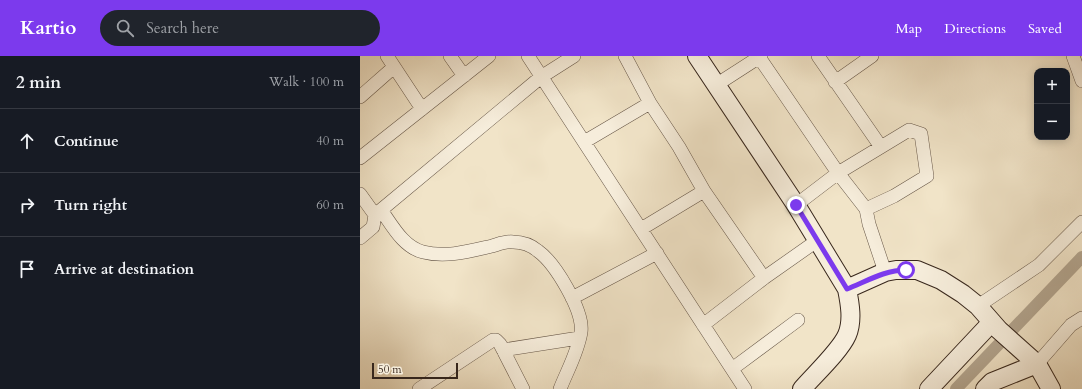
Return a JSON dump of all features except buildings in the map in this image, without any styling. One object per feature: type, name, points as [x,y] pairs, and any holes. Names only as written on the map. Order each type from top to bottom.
[{"type":"street","points":[[387,56],[422,109]]},
{"type":"street","points":[[450,56],[464,76]]},
{"type":"street","points":[[360,158],[489,56]]},
{"type":"street","points":[[528,56],[745,389]]},
{"type":"street","points":[[360,238],[373,227],[378,212],[542,77],[574,56]]},
{"type":"street","points":[[625,56],[650,103],[679,147],[704,191],[764,278]]},
{"type":"street","points":[[697,56],[796,205],[847,289],[850,304],[848,334],[842,344],[802,389]]},
{"type":"street","points":[[818,56],[881,147]]},
{"type":"street","points":[[835,82],[872,56]]},
{"type":"street","points":[[1073,56],[1082,81]]},
{"type":"street","points":[[716,86],[760,57],[838,174],[866,210],[869,224],[885,272]]},
{"type":"street","points":[[360,97],[394,67]]},
{"type":"street","points":[[584,142],[650,103]]},
{"type":"street","points":[[796,205],[838,174],[909,130],[921,134],[927,176],[894,196],[866,210]]},
{"type":"street","points":[[641,229],[704,191]]},
{"type":"street","points":[[360,194],[403,239],[412,247],[423,252],[460,253],[511,241],[523,242],[538,251],[558,273],[572,298],[580,319],[581,332],[560,389]]},
{"type":"street","points":[[978,306],[1039,265],[1082,222]]},
{"type":"street","points":[[704,325],[764,278],[818,240]]},
{"type":"street","points":[[572,298],[657,253]]},
{"type":"street","points":[[847,289],[885,272],[896,270],[917,270],[942,280],[964,294],[978,306],[995,326],[1037,364],[1051,389]]},
{"type":"street","points":[[985,389],[992,382],[1037,364],[1071,325],[1082,318]]},
{"type":"street","points":[[732,369],[798,320]]},
{"type":"street","points":[[929,389],[995,326]]},
{"type":"street","points":[[503,350],[579,338]]},
{"type":"street","points":[[419,389],[493,340],[496,340],[503,350],[523,389]]},
{"type":"waterway","points":[[956,389],[1082,257]]},
{"type":"route","points":[[796,205],[847,289],[885,272],[906,270]]}]
